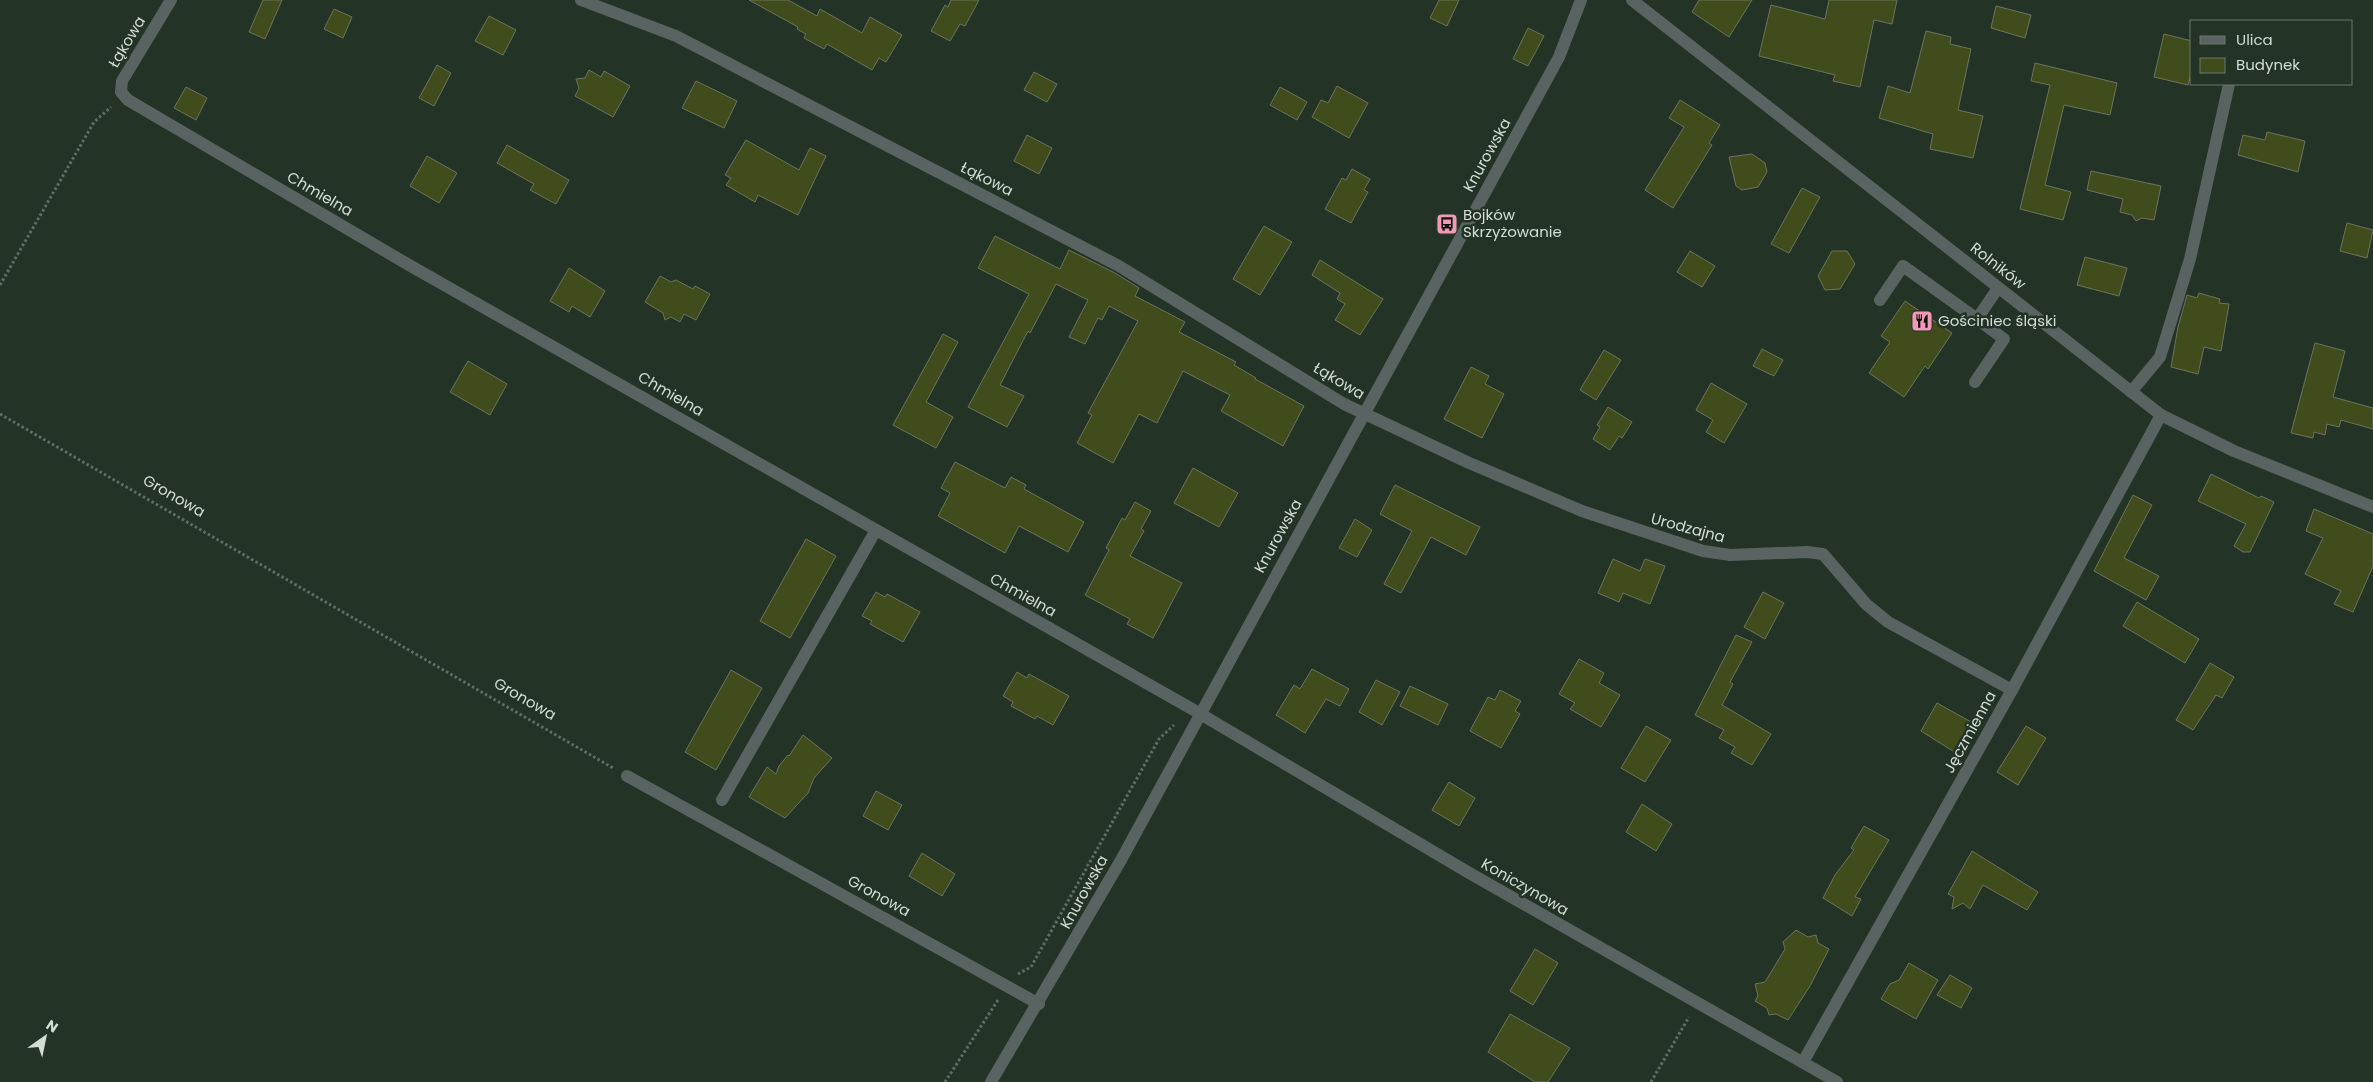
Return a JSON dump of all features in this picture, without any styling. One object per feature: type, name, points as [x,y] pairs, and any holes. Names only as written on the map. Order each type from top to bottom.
[{"type":"street","name":"Łąkowa","points":[[126,98],[120,87],[122,81],[171,0]]},
{"type":"street","name":"Łąkowa","points":[[581,0],[676,36],[1119,266],[1363,414]]},
{"type":"street","name":"Knurowska","points":[[991,1082],[1121,860],[1559,57],[1581,0]]},
{"type":"street","name":"Rolników","points":[[1632,0],[2161,415],[2196,434],[2234,451],[2373,507]]},
{"type":"street","points":[[2131,392],[2160,356],[2190,258],[2229,85]]},
{"type":"street","name":"Chmielna","points":[[126,98],[410,265],[1200,714]]},
{"type":"street","points":[[1880,300],[1903,266],[2004,339],[1976,382]]},
{"type":"street","points":[[1977,319],[1998,288]]},
{"type":"street","name":"Urodzajna","points":[[1363,414],[1582,511],[1677,544],[1730,555],[1807,552],[1823,554],[1866,604],[1888,622],[2012,690]]},
{"type":"street","name":"Jęczmienna","points":[[1803,1062],[2012,690],[2161,415]]},
{"type":"street","points":[[722,800],[876,530]]},
{"type":"street","name":"Koniczynowa","points":[[1200,714],[1471,874],[1836,1082]]},
{"type":"street","name":"Gronowa","points":[[627,776],[1038,1004]]},
{"type":"path","points":[[0,285],[94,122],[126,98]]},
{"type":"path","name":"Gronowa","points":[[0,414],[627,776]]},
{"type":"path","points":[[1012,978],[1030,967],[1159,739]]},
{"type":"path","points":[[945,1082],[1002,993]]},
{"type":"path","points":[[1651,1082],[1697,1003]]},
{"type":"building","points":[[263,0],[282,0],[265,39],[249,32]]},
{"type":"building","points":[[749,0],[788,0],[817,16],[820,9],[862,33],[870,17],[902,35],[886,62],[879,58],[872,70],[827,44],[824,49],[804,38],[806,34],[797,29],[798,27]]},
{"type":"building","points":[[951,0],[979,0],[965,26],[960,24],[950,41],[931,31],[945,5],[948,7]]},
{"type":"building","points":[[1439,0],[1459,0],[1447,26],[1430,18]]},
{"type":"building","points":[[1699,0],[1752,0],[1729,37],[1692,12]]},
{"type":"building","points":[[1829,0],[1897,0],[1892,24],[1874,20],[1860,87],[1833,81],[1835,75],[1759,56],[1771,5],[1825,19]]},
{"type":"building","points":[[1996,6],[2031,15],[2025,38],[1991,28]]},
{"type":"building","points":[[334,9],[352,17],[343,38],[324,29]]},
{"type":"building","points":[[489,16],[516,30],[503,55],[475,41]]},
{"type":"building","points":[[1528,28],[1544,36],[1528,66],[1513,59]]},
{"type":"building","points":[[1926,31],[1951,37],[1950,44],[1971,49],[1958,110],[1983,116],[1973,158],[1930,149],[1933,134],[1879,118],[1888,86],[1910,93]]},
{"type":"building","points":[[2164,34],[2190,40],[2190,78],[2188,85],[2154,77]]},
{"type":"building","points":[[2035,63],[2117,83],[2110,115],[2064,105],[2045,185],[2071,192],[2063,220],[2020,209],[2050,85],[2031,81]]},
{"type":"building","points":[[437,65],[451,73],[434,106],[419,98]]},
{"type":"building","points":[[589,70],[601,77],[604,71],[630,86],[613,117],[575,96],[579,88],[576,79],[585,78]]},
{"type":"building","points":[[1034,72],[1057,84],[1047,102],[1024,90]]},
{"type":"building","points":[[696,81],[737,101],[724,128],[682,108]]},
{"type":"building","points":[[1337,86],[1368,103],[1349,138],[1312,117],[1321,100],[1328,103]]},
{"type":"building","points":[[186,87],[207,98],[196,120],[174,108]]},
{"type":"building","points":[[1280,87],[1307,102],[1297,120],[1270,105]]},
{"type":"building","points":[[1680,100],[1720,125],[1709,143],[1712,145],[1673,208],[1645,190],[1684,127],[1669,118]]},
{"type":"building","points":[[2267,132],[2305,141],[2298,172],[2238,155],[2243,135],[2265,140]]},
{"type":"building","points":[[1027,135],[1052,148],[1039,174],[1014,161]]},
{"type":"building","points":[[746,140],[799,170],[810,148],[826,156],[798,215],[758,195],[755,202],[726,185],[731,178],[725,175]]},
{"type":"building","points":[[507,145],[569,180],[556,204],[530,190],[534,184],[497,163]]},
{"type":"building","points":[[1752,154],[1765,163],[1767,172],[1758,187],[1742,190],[1736,186],[1729,157]]},
{"type":"building","points":[[427,156],[457,173],[439,203],[410,186]]},
{"type":"building","points":[[1352,169],[1370,179],[1364,190],[1368,192],[1351,223],[1325,209],[1342,178],[1346,180]]},
{"type":"building","points":[[2091,171],[2161,186],[2154,220],[2142,218],[2136,221],[2132,215],[2120,212],[2123,199],[2087,190]]},
{"type":"building","points":[[1802,188],[1820,197],[1789,253],[1771,244]]},
{"type":"building","points":[[2347,223],[2373,230],[2367,258],[2340,251]]},
{"type":"building","points":[[1264,226],[1292,242],[1260,295],[1233,279]]},
{"type":"building","points":[[995,236],[1060,269],[1069,250],[1115,273],[1139,288],[1135,296],[1185,322],[1179,332],[1236,362],[1234,365],[1255,379],[1304,406],[1283,446],[1221,411],[1230,395],[1183,371],[1157,423],[1139,414],[1113,463],[1077,443],[1092,415],[1088,413],[1138,321],[1109,306],[1102,320],[1098,318],[1085,344],[1069,337],[1088,300],[1056,284],[1030,333],[1028,331],[1000,385],[1024,396],[1007,427],[968,407],[1029,294],[978,268]]},
{"type":"building","points":[[1690,251],[1715,266],[1702,287],[1677,272]]},
{"type":"building","points":[[1832,251],[1847,251],[1855,264],[1840,289],[1825,290],[1818,276]]},
{"type":"building","points":[[2085,257],[2127,268],[2119,296],[2077,285]]},
{"type":"building","points":[[1320,260],[1383,299],[1360,335],[1335,320],[1345,304],[1337,299],[1340,293],[1312,275]]},
{"type":"building","points":[[569,268],[605,291],[590,317],[572,306],[569,312],[550,301]]},
{"type":"building","points":[[660,276],[671,282],[676,280],[693,289],[695,286],[710,294],[696,320],[684,314],[680,322],[671,317],[665,320],[663,313],[645,302]]},
{"type":"building","points":[[2199,293],[2220,299],[2219,303],[2229,304],[2221,351],[2204,347],[2198,374],[2171,367],[2178,327],[2187,295],[2197,298]]},
{"type":"building","points":[[1905,301],[1952,333],[1928,369],[1925,366],[1904,397],[1869,373],[1890,342],[1881,336]]},
{"type":"building","points":[[943,334],[958,342],[926,402],[953,417],[936,448],[893,425]]},
{"type":"building","points":[[2315,343],[2345,351],[2333,397],[2373,408],[2373,429],[2341,420],[2339,427],[2327,424],[2325,435],[2314,432],[2313,438],[2291,433]]},
{"type":"building","points":[[1762,349],[1783,360],[1774,376],[1753,366]]},
{"type":"building","points":[[1604,350],[1621,360],[1596,400],[1580,390]]},
{"type":"building","points":[[468,361],[507,384],[490,415],[450,392]]},
{"type":"building","points":[[1471,367],[1489,376],[1485,384],[1504,394],[1482,438],[1444,419]]},
{"type":"building","points":[[1711,383],[1747,404],[1724,443],[1706,432],[1713,420],[1696,410]]},
{"type":"building","points":[[1608,407],[1632,422],[1622,438],[1619,436],[1610,450],[1593,439],[1600,427],[1597,425]]},
{"type":"building","points":[[955,462],[1005,488],[1011,477],[1026,485],[1024,489],[1084,522],[1068,552],[1019,526],[1005,553],[938,516],[950,493],[941,488]]},
{"type":"building","points":[[1193,468],[1238,493],[1219,527],[1174,503]]},
{"type":"building","points":[[2211,474],[2259,498],[2261,496],[2274,502],[2250,552],[2243,552],[2234,546],[2246,524],[2198,501]]},
{"type":"building","points":[[1395,485],[1480,527],[1466,555],[1431,537],[1401,593],[1384,584],[1412,531],[1380,514]]},
{"type":"building","points":[[2133,495],[2152,505],[2124,558],[2159,576],[2146,600],[2094,571]]},
{"type":"building","points":[[1135,502],[1151,511],[1141,529],[1144,531],[1130,556],[1182,583],[1153,638],[1127,624],[1130,619],[1085,595],[1109,550],[1106,548],[1122,518],[1125,520]]},
{"type":"building","points":[[2314,509],[2373,534],[2373,566],[2353,612],[2334,604],[2341,591],[2305,574],[2323,538],[2306,531]]},
{"type":"building","points":[[1355,519],[1372,530],[1357,557],[1339,548]]},
{"type":"building","points":[[806,539],[836,556],[790,638],[760,621]]},
{"type":"building","points":[[1613,559],[1640,571],[1645,559],[1665,566],[1650,604],[1623,593],[1619,602],[1598,593]]},
{"type":"building","points":[[876,592],[885,597],[887,594],[920,612],[903,642],[870,624],[872,621],[862,616]]},
{"type":"building","points":[[1763,592],[1784,603],[1765,639],[1744,627]]},
{"type":"building","points":[[2137,602],[2199,639],[2185,663],[2123,626]]},
{"type":"building","points":[[1736,635],[1752,642],[1730,682],[1733,684],[1722,705],[1771,734],[1752,765],[1731,753],[1735,747],[1719,738],[1724,730],[1695,715]]},
{"type":"building","points":[[1579,659],[1604,673],[1599,683],[1620,695],[1601,727],[1570,709],[1575,703],[1559,694]]},
{"type":"building","points":[[2210,663],[2234,677],[2222,698],[2216,695],[2193,730],[2176,720]]},
{"type":"building","points":[[1312,669],[1349,689],[1340,706],[1326,699],[1305,733],[1276,715],[1294,685],[1300,689]]},
{"type":"building","points":[[731,670],[762,688],[716,770],[685,752]]},
{"type":"building","points":[[1017,672],[1027,678],[1029,674],[1069,696],[1053,725],[1037,716],[1035,719],[1011,706],[1013,702],[1003,696]]},
{"type":"building","points":[[1376,680],[1400,692],[1382,725],[1359,712]]},
{"type":"building","points":[[1410,686],[1448,704],[1438,725],[1400,706]]},
{"type":"building","points":[[1500,690],[1521,701],[1515,711],[1520,714],[1501,748],[1470,731],[1488,697],[1495,700]]},
{"type":"building","points":[[1937,703],[1973,723],[1956,753],[1921,731]]},
{"type":"building","points":[[1646,726],[1671,740],[1645,782],[1621,768]]},
{"type":"building","points":[[2026,726],[2046,738],[2018,785],[1997,772]]},
{"type":"building","points":[[803,735],[832,758],[814,778],[808,793],[785,818],[749,797],[767,767],[776,774],[779,766],[789,756]]},
{"type":"building","points":[[1449,782],[1475,798],[1459,826],[1432,810]]},
{"type":"building","points":[[876,791],[902,805],[888,830],[863,816]]},
{"type":"building","points":[[1642,804],[1672,824],[1656,851],[1626,832]]},
{"type":"building","points":[[1864,826],[1889,840],[1855,897],[1861,899],[1852,916],[1823,898],[1835,875],[1854,850],[1851,848]]},
{"type":"building","points":[[1972,851],[2038,892],[2027,910],[1983,885],[1970,909],[1963,903],[1952,909],[1954,897],[1948,894]]},
{"type":"building","points":[[922,853],[955,874],[942,896],[909,876]]},
{"type":"building","points":[[1796,930],[1808,937],[1816,935],[1818,943],[1829,949],[1810,986],[1788,1020],[1776,1014],[1769,1015],[1767,1008],[1755,1001],[1758,996],[1755,984],[1765,982],[1785,949],[1783,942]]},
{"type":"building","points":[[1535,949],[1558,963],[1533,1005],[1510,991]]},
{"type":"building","points":[[1909,963],[1938,980],[1916,1019],[1881,999],[1890,984],[1899,980]]},
{"type":"building","points":[[1950,975],[1972,988],[1961,1008],[1937,995]]},
{"type":"building","points":[[1510,1014],[1570,1048],[1548,1082],[1535,1082],[1488,1052]]},
{"type":"place","name":"Bojków Skrzyżowanie","points":[[1447,224]]},
{"type":"place","name":"Gościniec śląski","points":[[1922,321]]}]
